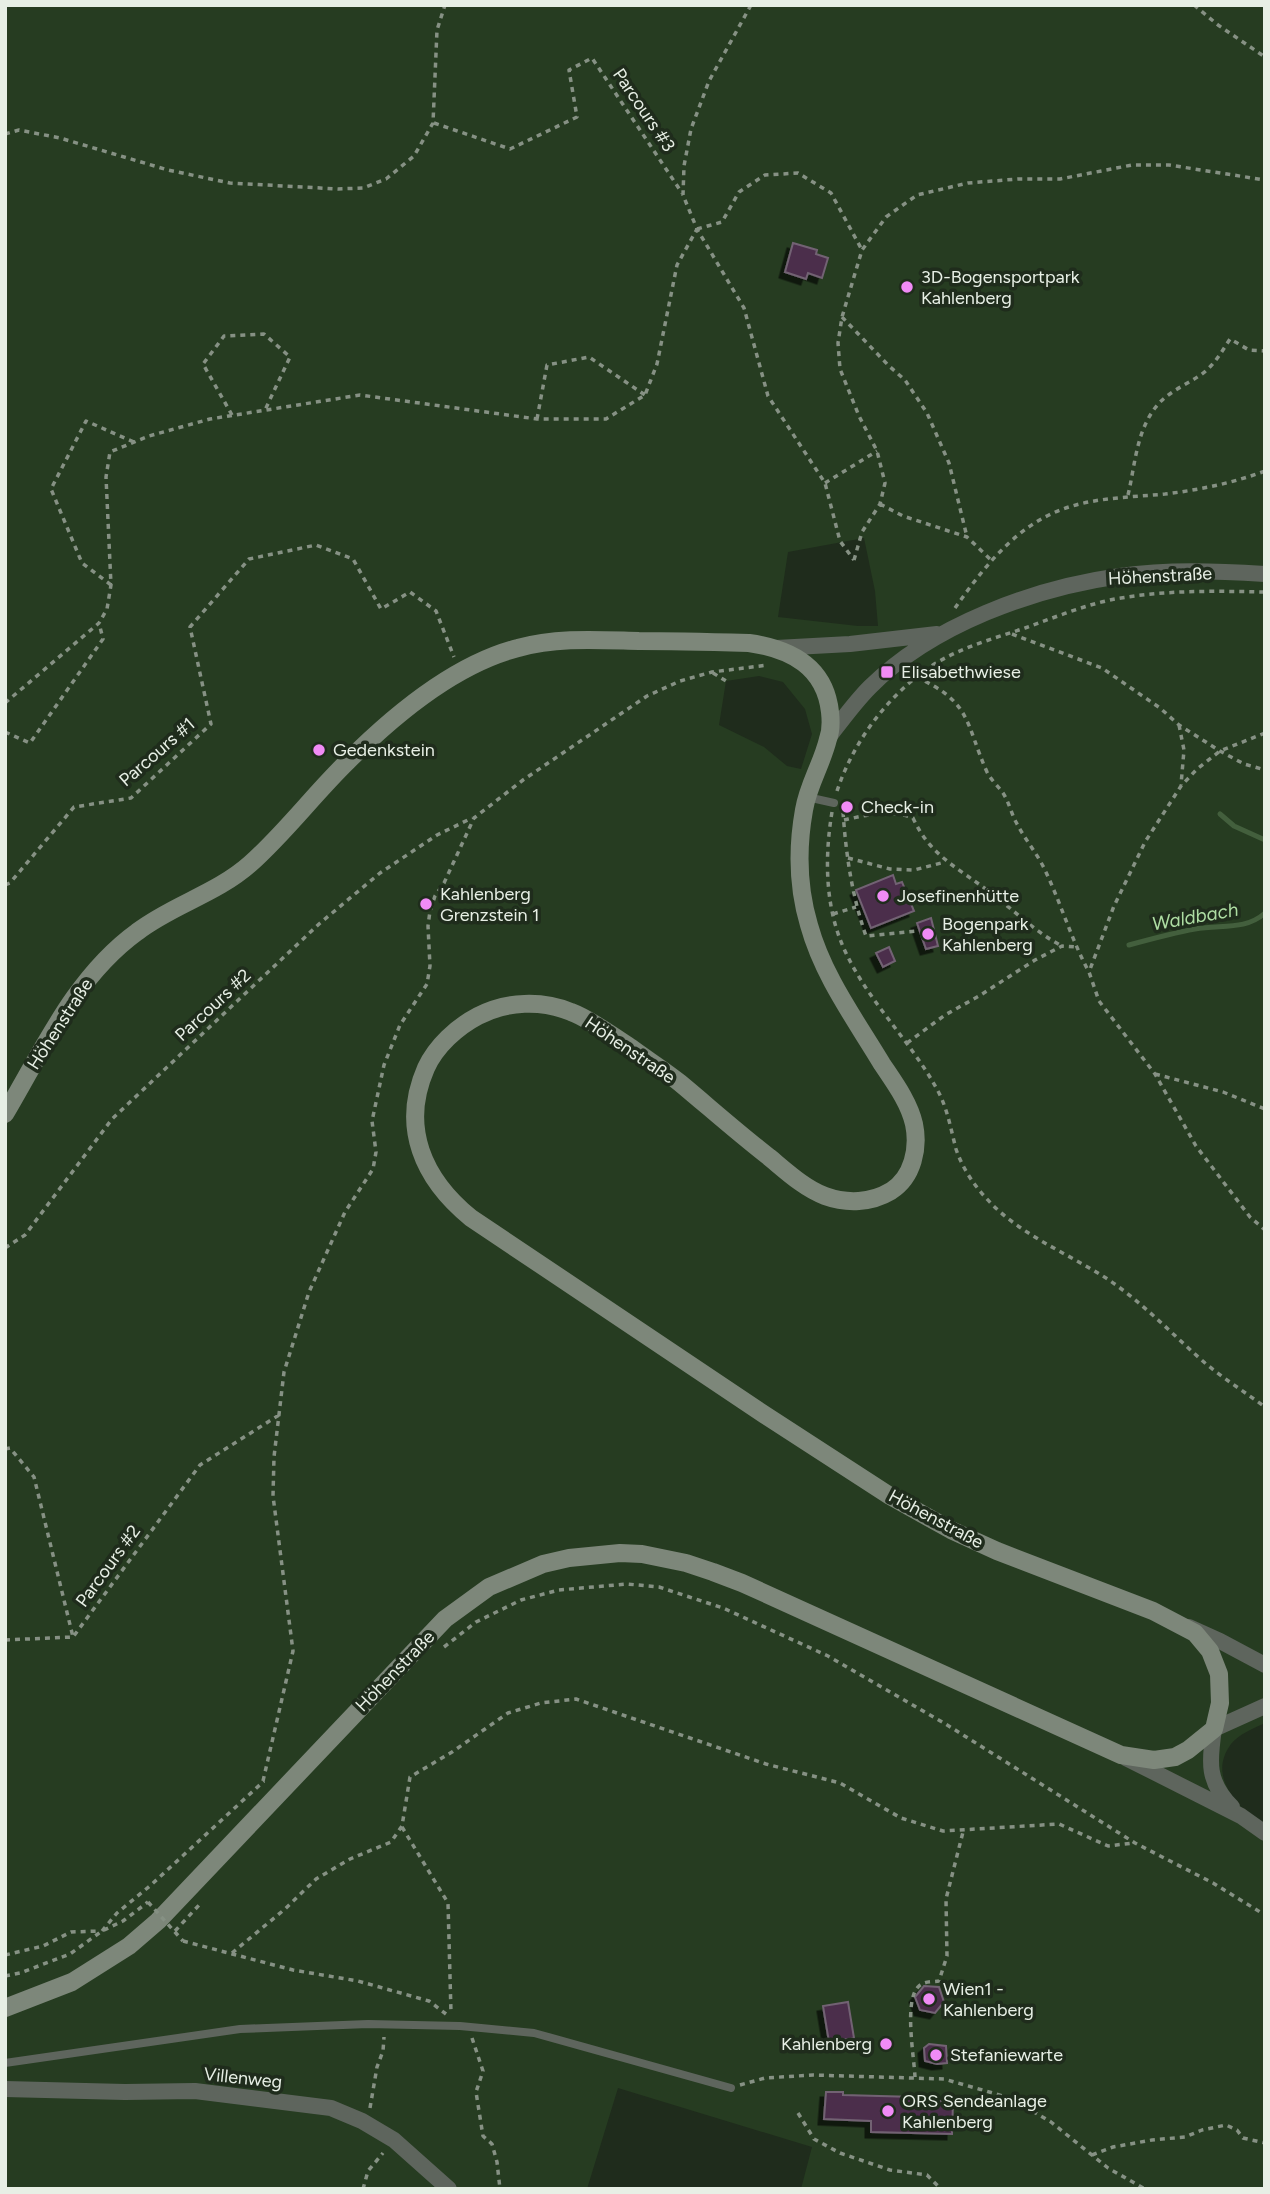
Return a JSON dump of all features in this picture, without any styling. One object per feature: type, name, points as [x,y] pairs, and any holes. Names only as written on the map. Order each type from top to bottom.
[{"type":"street","name":"Höhenstraße","points":[[829,737],[870,687],[913,652],[939,634],[988,612],[1055,589],[1121,576],[1189,572],[1265,574]]},
{"type":"street","name":"Höhenstraße","points":[[5,1114],[73,998],[108,956],[138,930],[235,877],[265,850],[347,761],[403,712],[460,673],[491,657],[539,643],[574,640],[726,642],[776,648],[850,644],[939,634]]},
{"type":"street","name":"Höhenstraße","points":[[776,648],[799,659],[816,676],[826,693],[831,720],[829,737],[807,797],[802,828],[800,859],[805,911],[815,945],[831,980],[911,1114],[915,1152],[902,1181],[893,1190],[866,1200],[853,1202],[824,1196],[775,1163],[677,1081],[601,1028],[571,1012],[552,1006],[530,1004],[509,1005],[489,1010],[474,1018],[441,1044],[429,1061],[420,1082],[415,1105],[415,1125],[425,1162],[444,1192],[471,1218],[890,1496],[951,1530],[997,1551],[1153,1611],[1265,1665]]},
{"type":"street","name":"Höhenstraße","points":[[5,2008],[72,1982],[129,1946],[158,1921],[445,1619],[489,1587],[543,1564],[569,1558],[620,1553],[664,1558],[742,1583],[1158,1773],[1241,1816],[1265,1833]]},
{"type":"street","name":"Höhenstraße","points":[[1177,1622],[1195,1633],[1214,1658],[1219,1674],[1220,1703],[1211,1758],[1214,1780],[1224,1799],[1241,1816]]},
{"type":"street","name":"Höhenstraße","points":[[1092,1743],[1137,1758],[1165,1759],[1188,1750],[1214,1728],[1265,1706]]},
{"type":"street","name":"Villenweg","points":[[5,2088],[125,2092],[195,2091],[331,2108],[362,2121],[394,2140],[449,2189]]},
{"type":"lane","points":[[807,797],[834,803]]},
{"type":"lane","points":[[5,2063],[240,2029],[460,2026],[534,2033],[731,2088]]},
{"type":"path","points":[[5,134],[19,130],[60,138],[168,170],[230,183],[363,188],[386,179],[414,156],[433,123],[438,30],[445,5]]},
{"type":"path","points":[[751,5],[709,81],[691,129],[684,166],[683,195],[697,229],[744,308],[768,396],[825,484],[840,541],[854,560],[862,532],[880,504],[886,483],[877,451],[859,416],[841,369],[838,343],[842,317],[862,250],[886,217],[917,195],[968,183],[1060,179],[1132,165],[1168,165],[1265,180]]},
{"type":"path","points":[[1194,5],[1265,57]]},
{"type":"path","name":"Parcours #3","points":[[433,123],[510,149],[577,117],[569,70],[593,58],[683,195]]},
{"type":"path","points":[[5,703],[99,622],[107,609],[111,585],[106,477],[110,452],[149,436],[210,419],[359,395],[537,419],[606,419],[645,395],[657,364],[677,265],[697,229],[722,222],[738,192],[765,175],[798,173],[831,193],[862,250]]},
{"type":"path","points":[[842,317],[905,380],[927,413],[949,463],[967,537]]},
{"type":"path","points":[[232,415],[203,364],[224,336],[264,334],[290,357],[265,410]]},
{"type":"path","points":[[1128,495],[1140,435],[1155,407],[1175,390],[1200,376],[1214,363],[1230,339],[1249,350],[1265,351]]},
{"type":"path","points":[[537,419],[547,365],[589,357],[645,395]]},
{"type":"path","points":[[111,585],[82,563],[51,489],[86,421],[134,442]]},
{"type":"path","points":[[825,484],[877,451]]},
{"type":"path","points":[[939,634],[956,606],[991,560],[1044,517],[1083,503],[1128,495],[1165,494],[1208,488],[1265,471]]},
{"type":"path","points":[[880,504],[903,516],[967,537],[991,560]]},
{"type":"path","name":"Parcours #1","points":[[5,885],[10,883],[74,807],[131,798],[211,724],[190,627],[249,559],[316,545],[353,559],[381,609],[410,592],[436,611],[460,673]]},
{"type":"path","points":[[1265,592],[1168,592],[1119,598],[1010,633],[938,662],[916,677],[892,701],[858,743],[834,803],[827,856],[827,879],[833,914],[847,956],[938,1092],[966,1172],[986,1199],[1012,1222],[1109,1280],[1144,1307],[1206,1364],[1265,1406]]},
{"type":"path","points":[[5,732],[30,743],[103,639],[99,622]]},
{"type":"path","points":[[1010,633],[1102,668],[1160,708],[1179,725],[1220,751],[1244,764],[1265,770]]},
{"type":"path","points":[[5,1955],[43,1946],[71,1933],[102,1931],[117,1913],[263,1781],[293,1651],[273,1496],[274,1457],[284,1372],[309,1292],[345,1212],[373,1169],[376,1152],[372,1121],[384,1065],[400,1025],[427,984],[430,966],[430,911],[474,818],[523,780],[647,696],[680,681],[712,672],[780,663],[776,648]]},
{"type":"path","points":[[712,672],[726,681]]},
{"type":"path","points":[[916,677],[934,684],[952,697],[963,710],[988,774],[1005,795],[1017,824],[1045,870],[1099,1001],[1155,1074],[1190,1135],[1221,1181],[1250,1217],[1265,1230]]},
{"type":"path","points":[[1179,725],[1184,750],[1181,786]]},
{"type":"path","points":[[1089,972],[1114,906],[1145,842],[1181,786],[1220,751],[1265,733]]},
{"type":"path","points":[[834,803],[842,805],[847,858],[856,907],[866,936],[916,931]]},
{"type":"path","points":[[844,820],[873,814],[900,813],[913,818],[920,834],[945,862],[990,892],[1042,936],[1062,946],[1076,947]]},
{"type":"path","name":"Parcours #2","points":[[5,1248],[25,1235],[112,1119],[319,924],[380,873],[437,835],[474,818]]},
{"type":"path","points":[[847,858],[890,869],[914,870],[945,862]]},
{"type":"path","points":[[833,914],[856,907]]},
{"type":"path","points":[[907,1044],[945,1015],[1062,946]]},
{"type":"path","points":[[1155,1074],[1223,1092],[1265,1109]]},
{"type":"path","name":"Parcours #2","points":[[73,1637],[200,1465],[279,1415]]},
{"type":"path","points":[[5,1450],[10,1448],[34,1477],[73,1637],[5,1640]]},
{"type":"path","points":[[438,1652],[476,1622],[522,1600],[559,1590],[627,1584],[659,1587],[723,1608],[828,1656],[944,1723],[1135,1843],[1213,1883],[1265,1915]]},
{"type":"path","points":[[232,1953],[316,1879],[350,1858],[391,1842],[402,1826],[410,1777],[508,1713],[541,1703],[576,1699],[765,1765],[840,1783],[901,1818],[943,1831],[963,1832],[1059,1824],[1108,1846],[1135,1843]]},
{"type":"path","points":[[5,1976],[70,1954],[148,1902],[183,1941],[293,1970],[358,1981],[429,2001],[451,2018],[447,1903],[402,1826]]},
{"type":"path","points":[[915,2077],[910,2006],[916,1988],[924,1982],[939,1982],[947,1956],[946,1899],[963,1832]]},
{"type":"path","points":[[175,1931],[202,1903]]},
{"type":"path","points":[[362,2121],[372,2102],[377,2067],[383,2051],[384,2025]]},
{"type":"path","points":[[460,2026],[472,2036],[483,2071],[476,2092],[483,2136],[492,2144],[497,2161],[500,2189]]},
{"type":"path","points":[[731,2088],[765,2078],[813,2075],[944,2079],[1010,2098],[1051,2122],[1108,2168],[1145,2189]]},
{"type":"path","points":[[798,2113],[814,2139],[839,2153],[890,2171],[927,2175],[941,2189]]},
{"type":"path","points":[[1092,2155],[1113,2147],[1185,2137],[1226,2125],[1237,2130],[1243,2138],[1265,2143]]},
{"type":"path","points":[[363,2189],[368,2171],[394,2140]]},
{"type":"green space","points":[[5,5],[1265,5],[1265,1723],[1234,1740],[1224,1757],[1222,1769],[1229,1791],[1237,1802],[1265,1828],[1265,2189],[801,2189],[812,2147],[618,2088],[587,2189],[5,2189]],"holes":[[[864,538],[875,591],[878,626],[778,617],[788,552]],[[759,676],[783,682],[805,709],[812,734],[801,769],[787,766],[764,747],[719,725],[726,681]]]},
{"type":"building","points":[[793,243],[817,250],[816,254],[828,258],[822,278],[808,273],[806,279],[785,272]]},
{"type":"building","name":"Josefinenhütte","points":[[893,875],[896,884],[902,882],[914,911],[871,928],[856,890]]},
{"type":"building","name":"Bogenpark Kahlenberg","points":[[931,918],[938,946],[926,949],[917,923]]},
{"type":"building","points":[[889,947],[895,961],[883,967],[876,953]]},
{"type":"building","name":"Wien1 - Kahlenberg","points":[[924,1986],[939,1987],[944,2002],[935,2013],[920,2010],[915,1997]]},
{"type":"building","points":[[848,2002],[854,2038],[829,2042],[823,2006]]},
{"type":"building","name":"Stefaniewarte","points":[[929,2044],[946,2046],[947,2063],[925,2061],[924,2048]]},
{"type":"building","name":"ORS Sendeanlage Kahlenberg","points":[[826,2092],[953,2102],[952,2134],[871,2132],[871,2121],[824,2119]]},
{"type":"waterway","points":[[1220,814],[1234,826],[1265,840]]},
{"type":"waterway","name":"Waldbach","points":[[1129,945],[1195,929],[1241,925],[1265,913]]},
{"type":"place","name":"3D-Bogensportpark Kahlenberg","points":[[907,287]]},
{"type":"place","name":"Elisabethwiese","points":[[887,672]]},
{"type":"place","name":"Gedenkstein","points":[[319,750]]},
{"type":"place","name":"Check-in","points":[[847,807]]},
{"type":"place","name":"Josefinenhütte","points":[[883,896]]},
{"type":"place","name":"Kahlenberg Grenzstein 1","points":[[426,904]]},
{"type":"place","name":"Bogenpark Kahlenberg","points":[[928,934]]},
{"type":"place","name":"Wien1 - Kahlenberg","points":[[929,1999]]},
{"type":"place","name":"Kahlenberg","points":[[886,2044]]},
{"type":"place","name":"Stefaniewarte","points":[[936,2055]]},
{"type":"place","name":"ORS Sendeanlage Kahlenberg","points":[[888,2111]]}]
